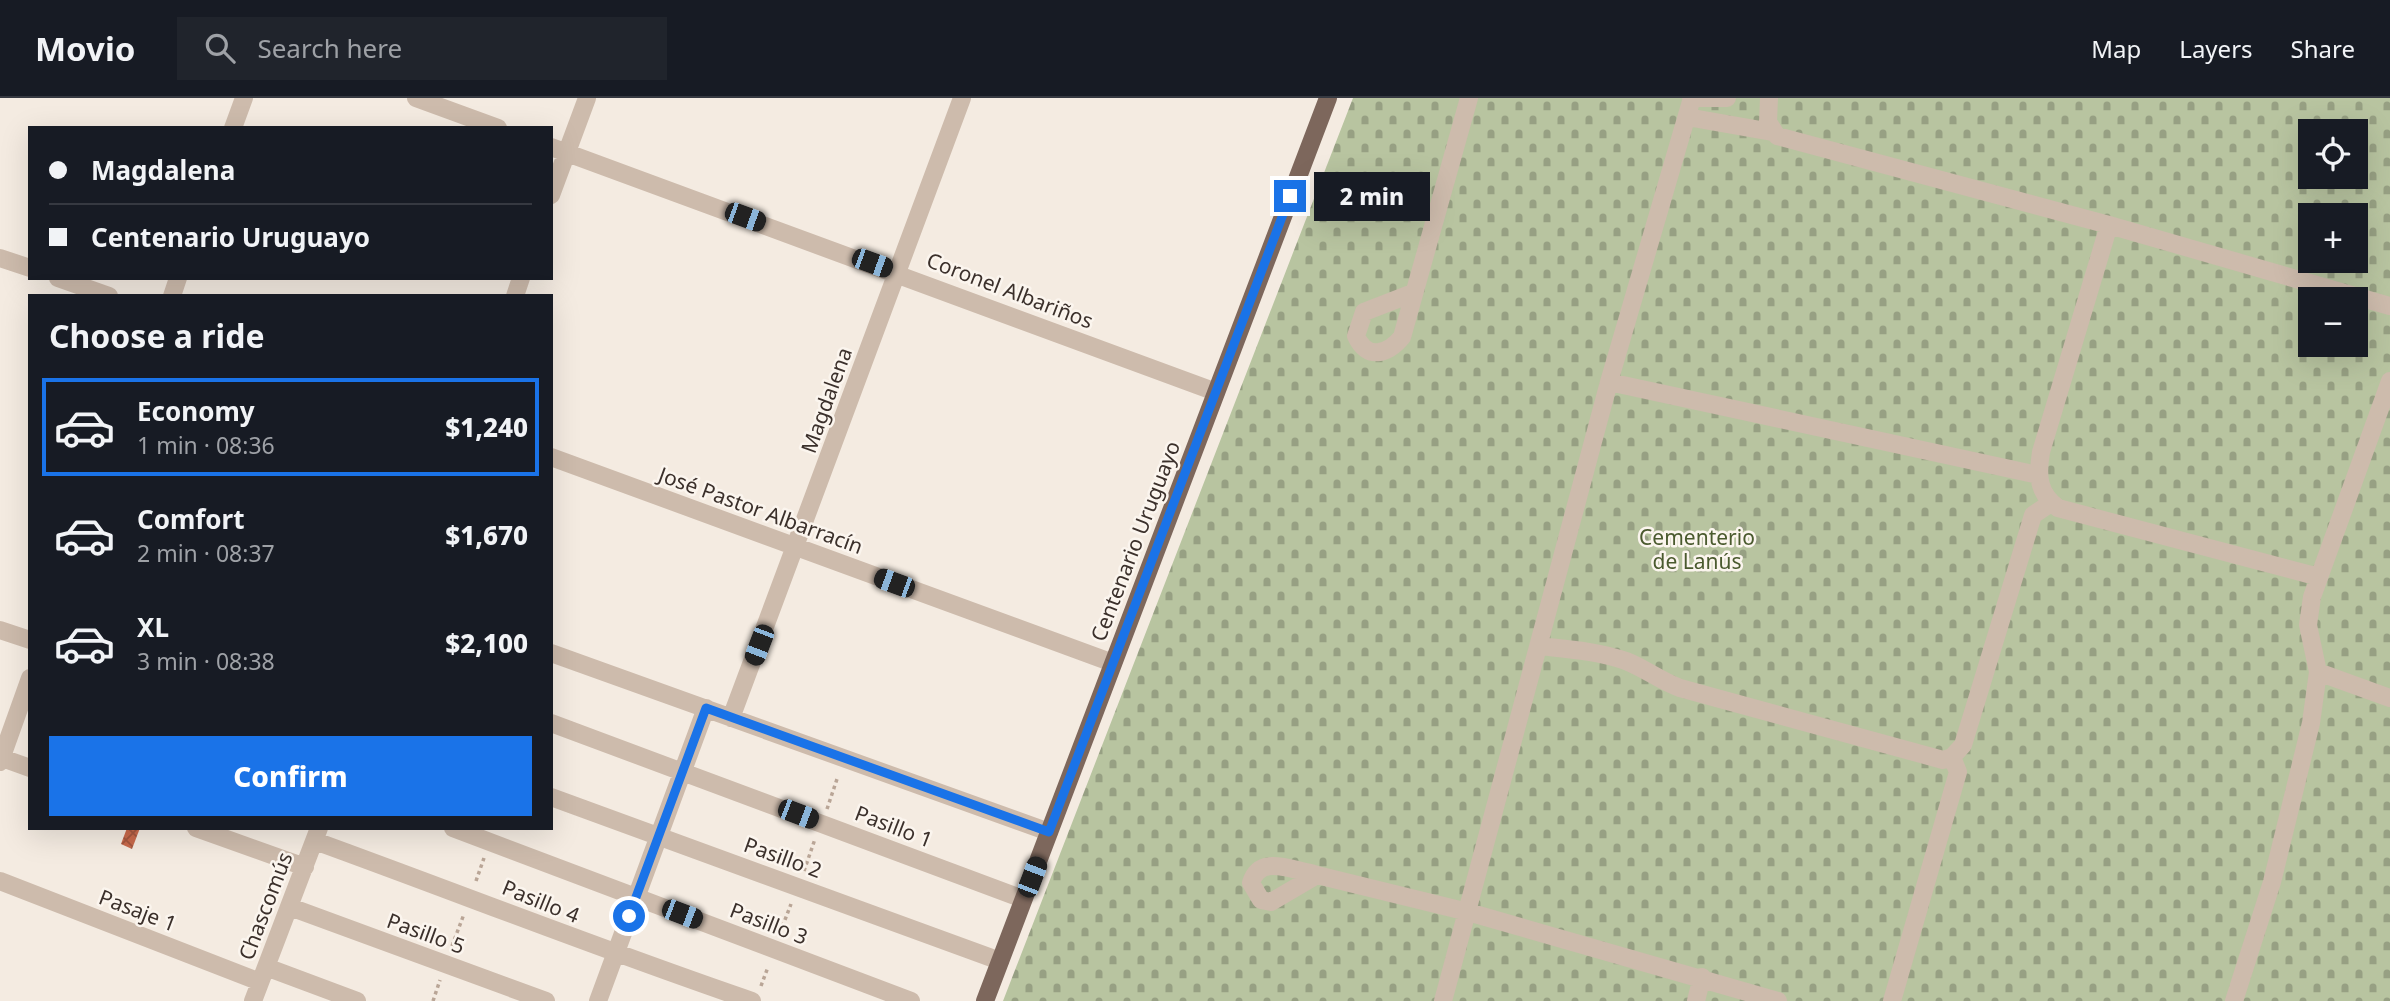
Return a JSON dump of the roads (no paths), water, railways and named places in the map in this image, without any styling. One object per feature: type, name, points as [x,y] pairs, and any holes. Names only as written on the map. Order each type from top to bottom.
[{"type":"main road","name":"Centenario Uruguayo","points":[[985,1001],[1328,98]]},
{"type":"street","points":[[234,126],[244,98]]},
{"type":"street","points":[[416,98],[493,126]]},
{"type":"street","points":[[553,184],[559,150],[587,98]]},
{"type":"street","name":"Magdalena","points":[[731,718],[962,98]]},
{"type":"street","points":[[1413,293],[1419,284],[1469,98]]},
{"type":"street","points":[[1443,1001],[1609,382],[1692,98],[1727,98]]},
{"type":"street","points":[[1769,98],[1768,122],[1772,132]]},
{"type":"street","points":[[1687,117],[1772,132],[2390,306]]},
{"type":"street","name":"Coronel Albariños","points":[[559,150],[898,272],[1216,392]]},
{"type":"street","points":[[2109,225],[2041,452],[2038,475],[2042,490],[2057,508],[2319,577]]},
{"type":"street","points":[[0,258],[28,267]]},
{"type":"street","points":[[64,280],[103,294]]},
{"type":"street","points":[[2235,1001],[2272,882],[2311,723],[2318,672],[2308,625],[2319,577],[2390,381]]},
{"type":"street","points":[[1609,382],[2038,475]]},
{"type":"street","name":"José Pastor Albarracín","points":[[553,458],[1113,663]]},
{"type":"street","points":[[1539,646],[1598,653],[1627,661],[1657,679],[1680,688],[1943,760],[1952,757],[1963,745],[2033,515],[2051,503]]},
{"type":"street","points":[[0,630],[28,639]]},
{"type":"street","points":[[553,654],[1049,832]]},
{"type":"street","points":[[2318,672],[2390,698]]},
{"type":"street","points":[[28,684],[1,760],[28,767]]},
{"type":"street","points":[[598,1001],[706,708]]},
{"type":"street","name":"Pasillo 1","points":[[553,724],[1023,899]]},
{"type":"street","points":[[1892,1001],[1958,772],[1952,757]]},
{"type":"street","name":"Pasillo 2","points":[[553,798],[1000,961]]},
{"type":"street","points":[[202,830],[305,867]]},
{"type":"street","name":"Pasillo 3","points":[[458,830],[911,1001]]},
{"type":"street","name":"Chascomús","points":[[253,1001],[317,834]]},
{"type":"street","name":"Pasillo 4","points":[[317,834],[616,955],[752,1001]]},
{"type":"street","points":[[1317,874],[1468,912],[1702,977],[1777,1001]]},
{"type":"street","name":"Pasaje 1","points":[[0,881],[263,975],[357,1001]]},
{"type":"street","name":"Pasillo 5","points":[[290,907],[546,1001]]},
{"type":"street","points":[[1696,1001],[1702,977]]},
{"type":"park label","name":"Cementerio de Lanús","points":[[1697,549]]}]
